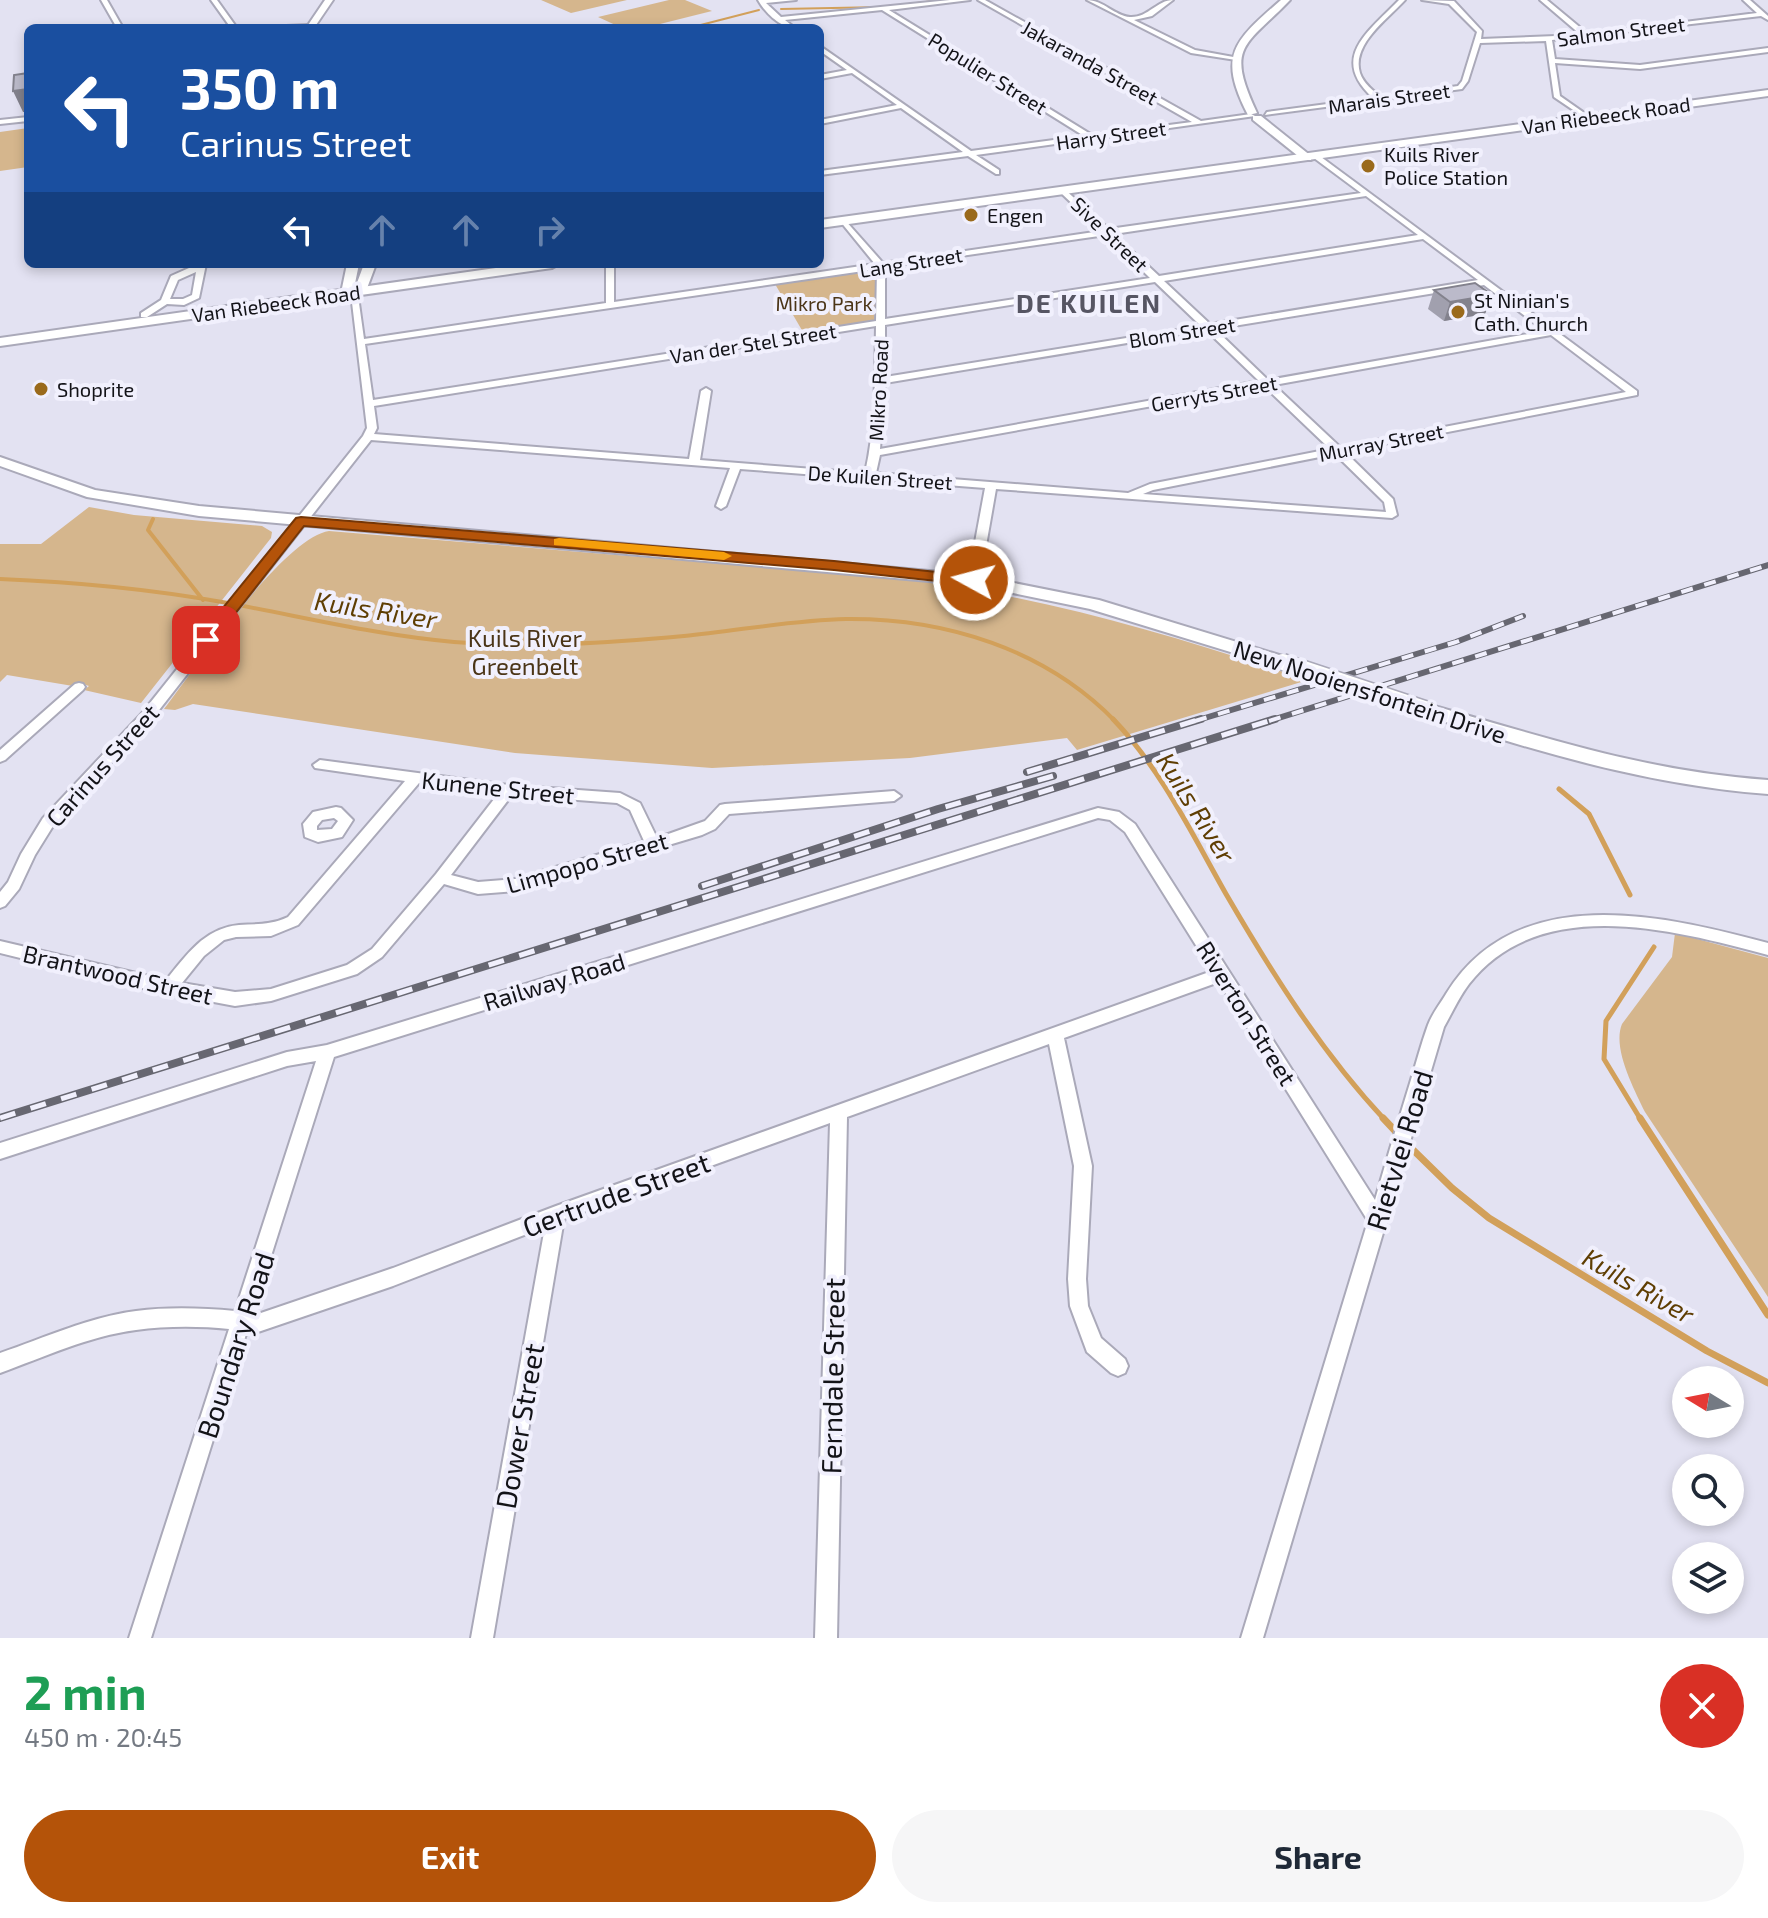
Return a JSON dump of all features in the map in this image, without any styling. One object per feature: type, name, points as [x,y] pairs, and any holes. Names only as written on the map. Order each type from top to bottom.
[{"type":"main road","name":"Van Riebeeck Road","points":[[824,224],[1172,175],[1207,167],[1311,156],[1768,93]]},
{"type":"main road","name":"Van Riebeeck Road","points":[[0,342],[487,268]]},
{"type":"main road","name":"Van Riebeeck Road","points":[[0,335],[522,268]]},
{"type":"street","points":[[104,0],[118,24]]},
{"type":"street","points":[[214,0],[231,24]]},
{"type":"street","points":[[313,24],[329,0]]},
{"type":"street","points":[[761,1],[793,0]]},
{"type":"street","points":[[780,19],[967,0]]},
{"type":"street","name":"Jakaranda Street","points":[[981,0],[1200,123]]},
{"type":"street","points":[[1090,0],[1199,54],[1236,58]]},
{"type":"street","points":[[1127,19],[1150,15],[1170,0]]},
{"type":"street","points":[[1286,0],[1241,45],[1236,58],[1237,83],[1244,97],[1259,115],[1311,156],[1552,332]]},
{"type":"street","points":[[1379,99],[1364,88],[1353,69],[1354,60],[1358,49],[1402,0]]},
{"type":"street","points":[[1425,0],[1450,1],[1478,28],[1479,41]]},
{"type":"street","points":[[1746,0],[1766,14]]},
{"type":"street","points":[[761,1],[766,9],[787,24]]},
{"type":"street","points":[[1548,1],[1587,36]]},
{"type":"street","name":"Populier Street","points":[[884,9],[1091,137]]},
{"type":"street","name":"Salmon Street","points":[[1479,41],[1549,40],[1766,14]]},
{"type":"street","points":[[1549,40],[1557,97],[1588,118]]},
{"type":"street","name":"Marais Street","points":[[1259,115],[1460,88],[1479,41]]},
{"type":"street","points":[[1554,61],[1640,67],[1768,50]]},
{"type":"street","points":[[824,51],[996,172]]},
{"type":"street","points":[[824,76],[854,71]]},
{"type":"street","points":[[824,121],[903,106]]},
{"type":"street","name":"Harry Street","points":[[824,172],[1259,115]]},
{"type":"street","points":[[0,122],[24,119]]},
{"type":"street","name":"Sive Street","points":[[1063,190],[1338,450],[1389,501],[1392,515]]},
{"type":"street","name":"Lang Street","points":[[360,342],[1367,194]]},
{"type":"street","points":[[844,221],[881,266]]},
{"type":"street","name":"Van der Stel Street","points":[[368,404],[1423,237]]},
{"type":"street","name":"Mikro Road","points":[[870,476],[875,453],[880,381],[881,266]]},
{"type":"street","points":[[144,315],[165,301],[174,278],[196,268]]},
{"type":"street","points":[[165,301],[184,302],[196,296],[201,268]]},
{"type":"street","points":[[353,268],[372,428],[368,437]]},
{"type":"street","points":[[354,290],[368,268]]},
{"type":"street","points":[[610,268],[610,307]]},
{"type":"street","name":"Blom Street","points":[[880,381],[1484,282]]},
{"type":"street","name":"Gerryts Street","points":[[875,453],[1552,332]]},
{"type":"street","name":"Murray Street","points":[[1130,496],[1150,487],[1634,393],[1552,332]]},
{"type":"street","points":[[694,462],[706,391]]},
{"type":"street","name":"De Kuilen Street","points":[[368,437],[1392,515]]},
{"type":"street","name":"Carinus Street","points":[[0,902],[37,838],[60,807],[138,727],[368,437]]},
{"type":"street","points":[[0,453],[29,470]]},
{"type":"street","points":[[0,461],[29,470]]},
{"type":"street","points":[[721,506],[736,465]]},
{"type":"street","name":"New Nooiensfontein Drive","points":[[29,470],[68,487],[115,499],[301,521],[974,580],[1093,604],[1542,747],[1680,778],[1768,787]]},
{"type":"street","points":[[974,580],[991,485]]},
{"type":"street","points":[[0,757],[79,687]]},
{"type":"street","name":"Kunene Street","points":[[320,765],[508,790],[628,801],[635,807],[652,843]]},
{"type":"street","points":[[170,987],[206,945],[220,935],[264,933],[279,930],[293,921],[415,779]]},
{"type":"street","name":"Brantwood Street","points":[[2,950],[235,999],[271,995],[352,970],[366,962],[441,878],[508,790]]},
{"type":"street","name":"Limpopo Street","points":[[441,878],[478,888],[515,885],[705,828],[725,809],[894,796]]},
{"type":"street","name":"Railway Road","points":[[0,1151],[287,1059],[327,1052],[1090,813],[1107,814]]},
{"type":"street","name":"Riverton Street","points":[[1107,814],[1130,828],[1378,1221]]},
{"type":"street","points":[[342,829],[365,838]]},
{"type":"street","name":"Carinus Street","points":[[0,894],[20,870]]},
{"type":"street","name":"Rietvlei Road","points":[[1252,1638],[1436,1025],[1450,995],[1476,964],[1505,944],[1558,924],[1615,919],[1687,927],[1768,949]]},
{"type":"street","name":"Gertrude Street","points":[[0,1363],[100,1328],[137,1320],[213,1318],[258,1323],[393,1277],[556,1214],[1223,974]]},
{"type":"street","points":[[1055,1035],[1083,1166],[1077,1279],[1079,1306],[1094,1345],[1118,1366]]},
{"type":"street","name":"Boundary Road","points":[[140,1638],[327,1052]]},
{"type":"street","name":"Ferndale Street","points":[[826,1638],[839,1113]]},
{"type":"street","name":"Dower Street","points":[[482,1638],[556,1214]]},
{"type":"green space","points":[[541,0],[627,0],[571,13]]},
{"type":"green space","points":[[669,0],[685,0],[712,11],[660,24],[613,24],[598,17]]},
{"type":"green space","points":[[24,129],[24,168],[0,171],[0,132]]},
{"type":"green space","name":"Mikro Park","points":[[869,270],[877,274],[874,320],[803,332],[775,284]]},
{"type":"green space","points":[[89,507],[134,515],[262,526],[272,532],[271,538],[141,703],[84,690],[89,686],[77,682],[73,686],[7,675],[0,682],[0,544],[41,544]]},
{"type":"green space","name":"Kuils River Greenbelt","points":[[329,531],[947,585],[1103,618],[1308,680],[1077,750],[1067,738],[910,758],[712,768],[515,753],[193,704],[175,710],[164,709],[265,580],[310,539]]},
{"type":"green space","points":[[1675,933],[1768,958],[1768,1297],[1645,1112],[1622,1056],[1622,1024],[1672,957]]},
{"type":"building","points":[[24,74],[24,90],[13,91],[14,75]]},
{"type":"building","points":[[1475,283],[1492,295],[1450,302],[1434,290]]},
{"type":"waterway","points":[[781,9],[883,7],[942,0]]},
{"type":"waterway","points":[[705,24],[759,10]]},
{"type":"waterway","points":[[153,519],[148,530],[202,599]]},
{"type":"waterway","name":"Kuils River","points":[[0,579],[84,584],[202,599]]},
{"type":"waterway","name":"Kuils River","points":[[202,599],[395,635],[483,644],[627,641],[846,619],[920,624],[956,632],[1025,657],[1087,696],[1114,720]]},
{"type":"waterway","name":"Kuils River","points":[[1114,720],[1161,781],[1243,924],[1299,1012],[1340,1068],[1385,1120]]},
{"type":"waterway","points":[[1559,789],[1589,814],[1630,895]]},
{"type":"waterway","points":[[1641,1120],[1604,1059],[1606,1021],[1654,947]]},
{"type":"waterway","name":"Kuils River","points":[[1383,1118],[1398,1134]]},
{"type":"waterway","points":[[1640,1118],[1768,1315]]},
{"type":"waterway","name":"Kuils River","points":[[1405,1142],[1452,1188],[1489,1218],[1707,1351],[1768,1383]]},
{"type":"railway","points":[[1269,721],[1768,565]]},
{"type":"railway","points":[[1195,721],[1456,642],[1523,616]]},
{"type":"railway","points":[[1027,772],[1201,719]]},
{"type":"railway","points":[[0,1118],[1275,719]]},
{"type":"railway","points":[[702,886],[938,809],[1053,776]]},
{"type":"slow traffic","points":[[559,542],[724,556]]},
{"type":"place","name":"Kuils River Police Station","points":[[1368,166]]},
{"type":"place","name":"Engen","points":[[971,215]]},
{"type":"place","name":"St Ninian's Cath. Church","points":[[1458,312]]},
{"type":"place","name":"Shoprite","points":[[41,389]]},
{"type":"district","name":"DE KUILEN","points":[[1089,302]]},
{"type":"route","points":[[206,640],[301,521],[834,565],[974,580]]}]
